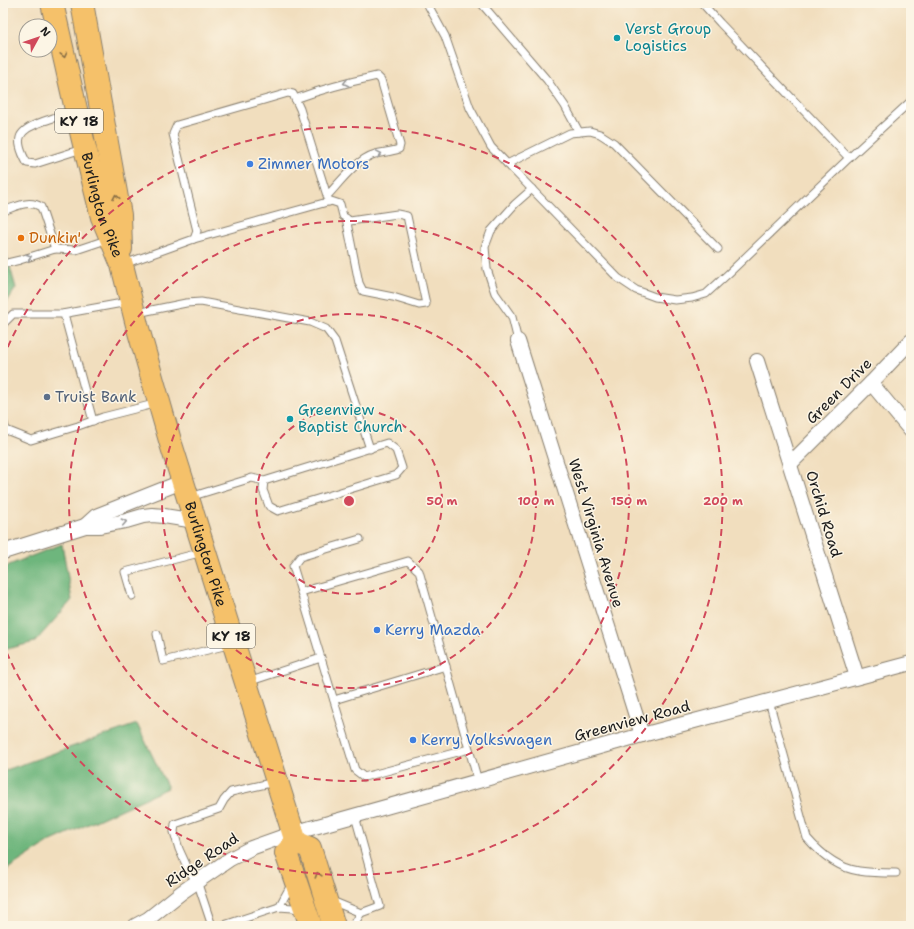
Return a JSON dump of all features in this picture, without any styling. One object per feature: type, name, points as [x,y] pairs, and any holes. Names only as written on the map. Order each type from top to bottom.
[{"type":"main road","name":"Burlington Pike","points":[[52,3],[102,217],[122,265],[132,308],[159,402],[295,837]]},
{"type":"main road","name":"Burlington Pike","points":[[82,3],[120,215],[122,265]]},
{"type":"main road","points":[[308,919],[286,853],[295,837],[310,848],[334,926]]},
{"type":"street","name":"West Virginia Avenue","points":[[518,341],[642,735]]},
{"type":"street","name":"Green Drive","points":[[790,464],[911,341]]},
{"type":"street","name":"Orchid Road","points":[[757,361],[857,677]]},
{"type":"street","points":[[871,383],[911,431]]},
{"type":"street","points":[[85,526],[96,516],[186,490]]},
{"type":"street","points":[[3,552],[85,526],[100,526],[152,515],[195,521]]},
{"type":"street","name":"Greenview Road","points":[[295,837],[355,816],[478,781],[642,735],[911,663]]},
{"type":"street","name":"Ridge Road","points":[[135,926],[161,910],[182,892],[230,859],[250,848],[295,837]]},
{"type":"lane","points":[[427,3],[445,36],[470,108],[491,147],[618,278],[636,290],[655,297],[675,300],[692,298],[706,294],[729,274],[849,158],[911,102]]},
{"type":"lane","points":[[481,3],[547,80],[565,106],[579,132]]},
{"type":"lane","points":[[702,3],[849,158]]},
{"type":"lane","points":[[122,265],[194,239],[328,198],[360,162],[374,154],[387,153],[399,149],[400,145],[381,80],[377,76],[319,90],[295,99]]},
{"type":"lane","points":[[194,239],[197,231],[173,134],[177,125],[288,93],[293,94],[300,109],[328,198],[331,201],[340,204],[343,216],[346,218],[350,221],[397,214],[408,216],[426,304],[419,304],[363,291],[359,283],[346,218]]},
{"type":"lane","points":[[76,110],[30,126],[22,131],[19,138],[21,152],[27,162],[35,164],[85,148]]},
{"type":"lane","points":[[507,164],[570,133],[590,132],[600,134],[614,143],[718,249]]},
{"type":"lane","points":[[518,341],[512,317],[504,308],[495,293],[487,269],[485,247],[492,231],[515,204],[532,189]]},
{"type":"lane","points":[[3,211],[22,204],[35,203],[41,207],[55,249]]},
{"type":"lane","points":[[3,264],[55,249],[76,250],[111,238]]},
{"type":"lane","points":[[3,324],[13,314],[64,314],[200,302],[310,322],[326,329],[335,342],[370,449]]},
{"type":"lane","points":[[64,314],[93,421]]},
{"type":"lane","points":[[3,420],[6,430],[31,440],[159,402]]},
{"type":"lane","points":[[186,490],[252,478],[264,481],[387,444],[396,450],[402,468],[396,475],[278,511],[269,506],[263,490],[264,481]]},
{"type":"lane","points":[[360,539],[300,557],[294,566],[355,770],[364,776],[469,749]]},
{"type":"lane","points":[[132,596],[125,572],[205,552]]},
{"type":"lane","points":[[301,592],[408,561],[419,570],[478,781]]},
{"type":"lane","points":[[158,634],[163,661],[234,644]]},
{"type":"lane","points":[[246,682],[321,658]]},
{"type":"lane","points":[[334,700],[446,666]]},
{"type":"lane","points":[[769,701],[808,838],[815,847],[835,862],[857,871],[896,874]]},
{"type":"lane","points":[[212,926],[197,881],[189,871],[179,849],[174,832],[175,824],[219,809],[231,792],[277,782]]},
{"type":"lane","points":[[353,926],[361,913],[380,906],[355,816]]},
{"type":"lane","points":[[279,908],[290,888],[294,876]]},
{"type":"lane","points":[[325,897],[342,906],[361,913]]},
{"type":"lane","points":[[221,926],[279,908],[293,908],[308,919]]},
{"type":"green space","points":[[3,253],[6,253],[16,288],[3,308]]},
{"type":"green space","points":[[62,544],[72,600],[35,642],[3,650],[3,570],[9,565]]},
{"type":"green space","points":[[137,724],[168,788],[49,842],[3,872],[3,771]]},
{"type":"place","name":"Verst Group Logistics","points":[[617,38]]},
{"type":"place","name":"Zimmer Motors","points":[[250,164]]},
{"type":"place","name":"Dunkin'","points":[[21,238]]},
{"type":"place","name":"Truist Bank","points":[[47,397]]},
{"type":"place","name":"Greenview Baptist Church","points":[[290,419]]},
{"type":"place","name":"Kerry Mazda","points":[[377,630]]},
{"type":"place","name":"Kerry Volkswagen","points":[[413,740]]}]
